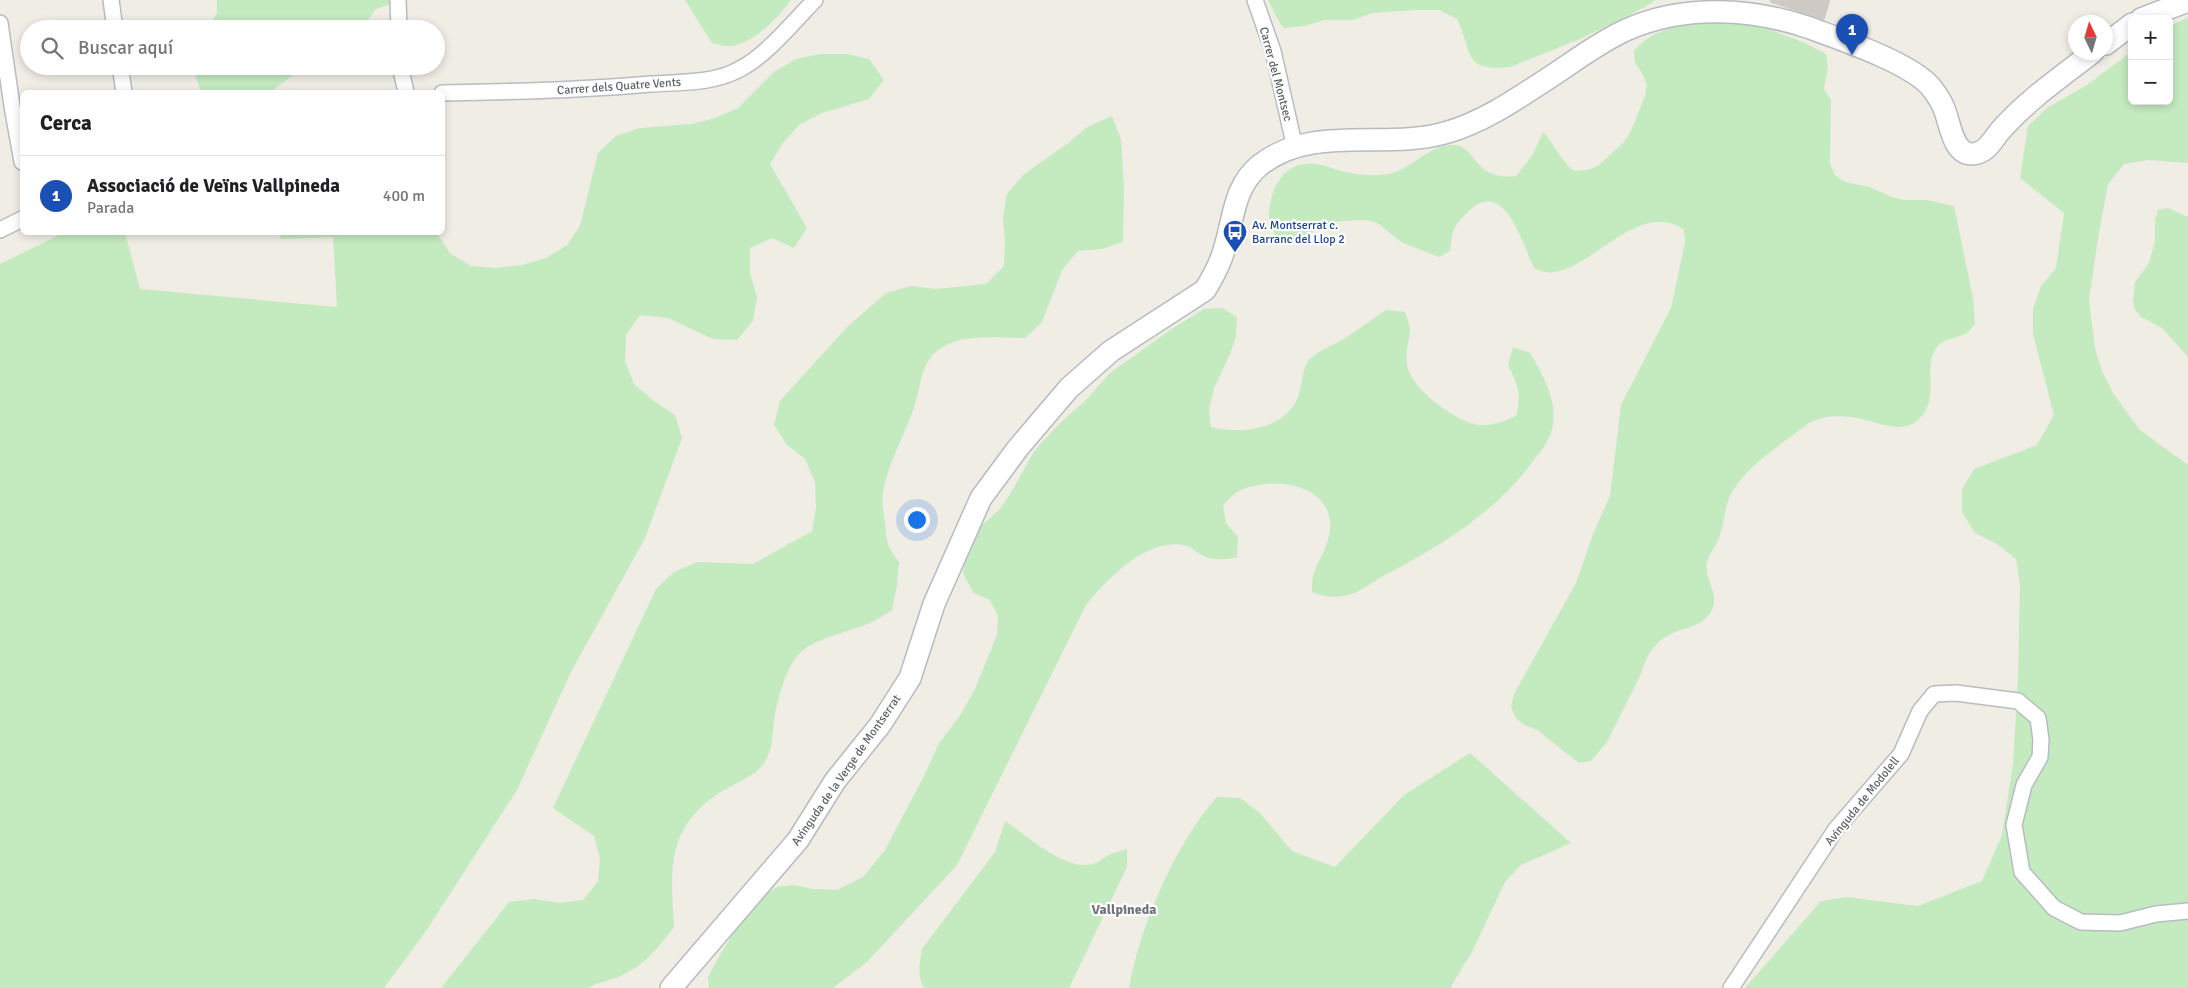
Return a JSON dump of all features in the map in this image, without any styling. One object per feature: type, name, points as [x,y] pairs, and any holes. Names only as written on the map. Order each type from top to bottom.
[{"type":"street","points":[[111,0],[114,20]]},
{"type":"street","points":[[398,0],[398,20]]},
{"type":"street","name":"Carrer dels Quatre Vents","points":[[445,93],[539,91],[703,80],[724,76],[741,69],[781,34],[815,0]]},
{"type":"street","name":"Carrer del Montsec","points":[[1255,0],[1273,51],[1295,148]]},
{"type":"street","points":[[2151,15],[2188,1]]},
{"type":"street","name":"Avinguda de la Verge de Montserrat","points":[[670,988],[798,840],[835,781],[880,725],[910,678],[934,604],[981,498],[1018,448],[1069,388],[1111,351],[1205,290],[1215,274],[1224,250],[1240,189],[1248,177],[1262,164],[1307,143],[1346,140],[1393,140],[1448,132],[1482,119],[1623,31],[1655,20],[1698,12],[1744,12],[1774,18],[1855,45],[1914,72],[1930,86],[1942,104],[1958,147],[1964,152],[1971,154],[1979,153],[1986,149],[2014,115],[2083,60]]},
{"type":"street","points":[[0,23],[20,151]]},
{"type":"street","points":[[2113,39],[2128,27]]},
{"type":"street","points":[[121,75],[124,90]]},
{"type":"street","points":[[402,75],[406,90]]},
{"type":"street","points":[[0,230],[20,220]]},
{"type":"street","name":"Avinguda de Modolell","points":[[1732,988],[1836,829],[1901,754],[1920,711],[1934,694],[1956,693],[2018,701],[2038,718],[2041,740],[2040,757],[2024,785],[2014,825],[2022,872],[2054,908],[2081,922],[2120,923],[2156,914],[2188,911]]},
{"type":"green space","points":[[217,0],[402,0],[376,9],[368,20],[213,20],[217,13]]},
{"type":"green space","points":[[685,0],[791,0],[772,22],[757,35],[740,44],[724,46],[712,43]]},
{"type":"green space","points":[[1268,0],[1655,0],[1647,6],[1580,39],[1510,67],[1494,68],[1483,66],[1471,57],[1457,19],[1439,10],[1373,13],[1353,20],[1325,20],[1304,26],[1284,28]]},
{"type":"green space","points":[[2188,17],[2188,163],[2148,160],[2124,164],[2108,184],[2089,300],[2095,348],[2102,371],[2113,393],[2140,430],[2188,465],[2188,988],[1745,988],[1821,901],[1847,897],[1918,906],[1982,881],[2002,835],[2013,764],[2018,679],[2020,585],[2016,559],[1997,544],[1975,533],[1962,512],[1962,489],[1974,469],[2037,445],[2054,415],[2033,334],[2033,309],[2041,286],[2056,268],[2064,213],[2020,178],[2028,126],[2047,108],[2087,85],[2128,54],[2128,105],[2173,105],[2173,25]]},
{"type":"green space","points":[[1723,21],[1760,26],[1805,43],[1826,54],[1828,66],[1824,89],[1831,100],[1830,164],[1835,175],[1845,182],[1869,187],[1892,197],[1904,200],[1927,200],[1954,206],[1973,298],[1975,324],[1964,335],[1942,343],[1935,350],[1930,366],[1929,403],[1919,419],[1912,424],[1897,427],[1851,417],[1832,416],[1820,418],[1809,423],[1753,466],[1735,487],[1729,498],[1719,538],[1707,562],[1708,576],[1714,594],[1713,607],[1710,613],[1701,622],[1673,633],[1657,643],[1647,658],[1607,742],[1591,761],[1579,763],[1537,730],[1524,725],[1515,717],[1511,706],[1514,694],[1576,583],[1593,534],[1610,496],[1621,405],[1671,308],[1685,242],[1684,230],[1666,222],[1649,223],[1630,230],[1577,264],[1561,271],[1545,272],[1534,268],[1511,219],[1494,202],[1483,202],[1471,209],[1457,223],[1450,251],[1439,257],[1401,242],[1379,224],[1366,220],[1339,221],[1304,236],[1279,238],[1271,225],[1269,216],[1270,206],[1273,192],[1281,177],[1286,172],[1300,165],[1308,163],[1317,164],[1354,174],[1384,175],[1405,168],[1429,152],[1446,146],[1455,145],[1463,147],[1478,164],[1491,174],[1516,176],[1533,154],[1543,132],[1574,171],[1587,170],[1598,166],[1624,142],[1631,131],[1645,96],[1647,85],[1635,63],[1634,51],[1653,35],[1664,30],[1686,25]]},
{"type":"green space","points":[[820,54],[846,54],[869,59],[884,80],[869,99],[822,113],[799,125],[783,143],[770,164],[807,228],[794,248],[772,238],[750,248],[750,273],[757,297],[753,321],[737,340],[713,339],[668,318],[640,315],[626,335],[625,361],[634,384],[675,415],[682,438],[645,538],[571,672],[517,790],[426,931],[384,988],[0,988],[0,264],[59,235],[126,235],[140,289],[337,307],[333,237],[280,239],[281,235],[438,235],[450,253],[471,266],[495,268],[522,265],[546,258],[567,245],[580,226],[598,153],[616,136],[640,128],[691,124],[715,118],[738,108],[774,72],[796,59]]},
{"type":"green space","points":[[195,75],[294,75],[273,90],[200,90]]},
{"type":"green space","points":[[1112,116],[1121,139],[1124,191],[1123,242],[1102,249],[1078,251],[1062,270],[1042,322],[1025,338],[988,337],[950,343],[940,349],[927,363],[910,418],[888,472],[883,493],[882,505],[887,540],[899,562],[892,610],[872,622],[817,642],[796,657],[780,693],[775,713],[771,745],[765,762],[752,775],[716,795],[699,809],[687,823],[680,838],[675,854],[673,871],[674,927],[657,949],[629,972],[588,988],[441,988],[509,902],[534,899],[559,903],[583,900],[598,881],[600,858],[594,836],[553,808],[656,589],[674,572],[697,562],[753,564],[812,531],[816,508],[815,482],[805,459],[787,445],[774,425],[780,401],[847,327],[886,293],[911,286],[935,289],[986,284],[1004,266],[1005,241],[1003,217],[1007,194],[1023,175],[1087,127]]},
{"type":"green space","points":[[2168,208],[2188,217],[2188,357],[2162,328],[2141,317],[2135,310],[2133,301],[2135,282],[2149,263],[2155,241],[2155,220],[2158,210]]},
{"type":"green space","points":[[1222,308],[1237,317],[1236,336],[1214,388],[1209,409],[1211,427],[1235,430],[1248,429],[1273,423],[1283,417],[1292,408],[1298,397],[1305,368],[1309,360],[1315,354],[1350,335],[1386,310],[1405,312],[1410,331],[1407,365],[1410,374],[1417,384],[1436,403],[1469,423],[1489,425],[1516,416],[1519,395],[1508,365],[1513,347],[1530,353],[1544,378],[1551,396],[1554,415],[1550,434],[1540,452],[1519,479],[1485,512],[1447,540],[1350,595],[1332,597],[1312,592],[1313,574],[1328,541],[1330,521],[1326,508],[1318,497],[1306,490],[1293,486],[1263,484],[1249,487],[1237,492],[1223,505],[1226,523],[1238,537],[1237,557],[1214,559],[1200,554],[1189,547],[1173,544],[1158,547],[1130,562],[1105,583],[1086,605],[957,865],[868,961],[833,988],[709,988],[708,977],[717,960],[735,930],[761,898],[777,887],[794,885],[813,889],[837,890],[863,877],[885,850],[939,743],[961,714],[975,689],[997,635],[998,616],[990,600],[974,593],[963,574],[965,556],[972,539],[981,526],[998,511],[1009,496],[1035,450],[1059,424],[1086,400],[1110,373],[1170,330],[1204,309]]},
{"type":"green space","points":[[1470,753],[1571,843],[1521,865],[1505,882],[1472,952],[1450,988],[1129,988],[1141,939],[1161,887],[1187,837],[1217,797],[1240,798],[1260,813],[1292,851],[1335,867],[1404,795]]},
{"type":"green space","points":[[1005,821],[1048,852],[1073,863],[1085,865],[1096,863],[1111,854],[1127,849],[1127,867],[1069,988],[925,988],[920,980],[922,949],[995,852]]},
{"type":"building","points":[[1771,0],[1830,0],[1824,20],[1770,2]]},
{"type":"place","name":"Associació de Veïns Vallpineda","points":[[1852,55]]},
{"type":"place","name":"Av. Montserrat c. Barranc del Llop 2","points":[[1235,253]]},
{"type":"district","name":"Vallpineda","points":[[1124,909]]}]
